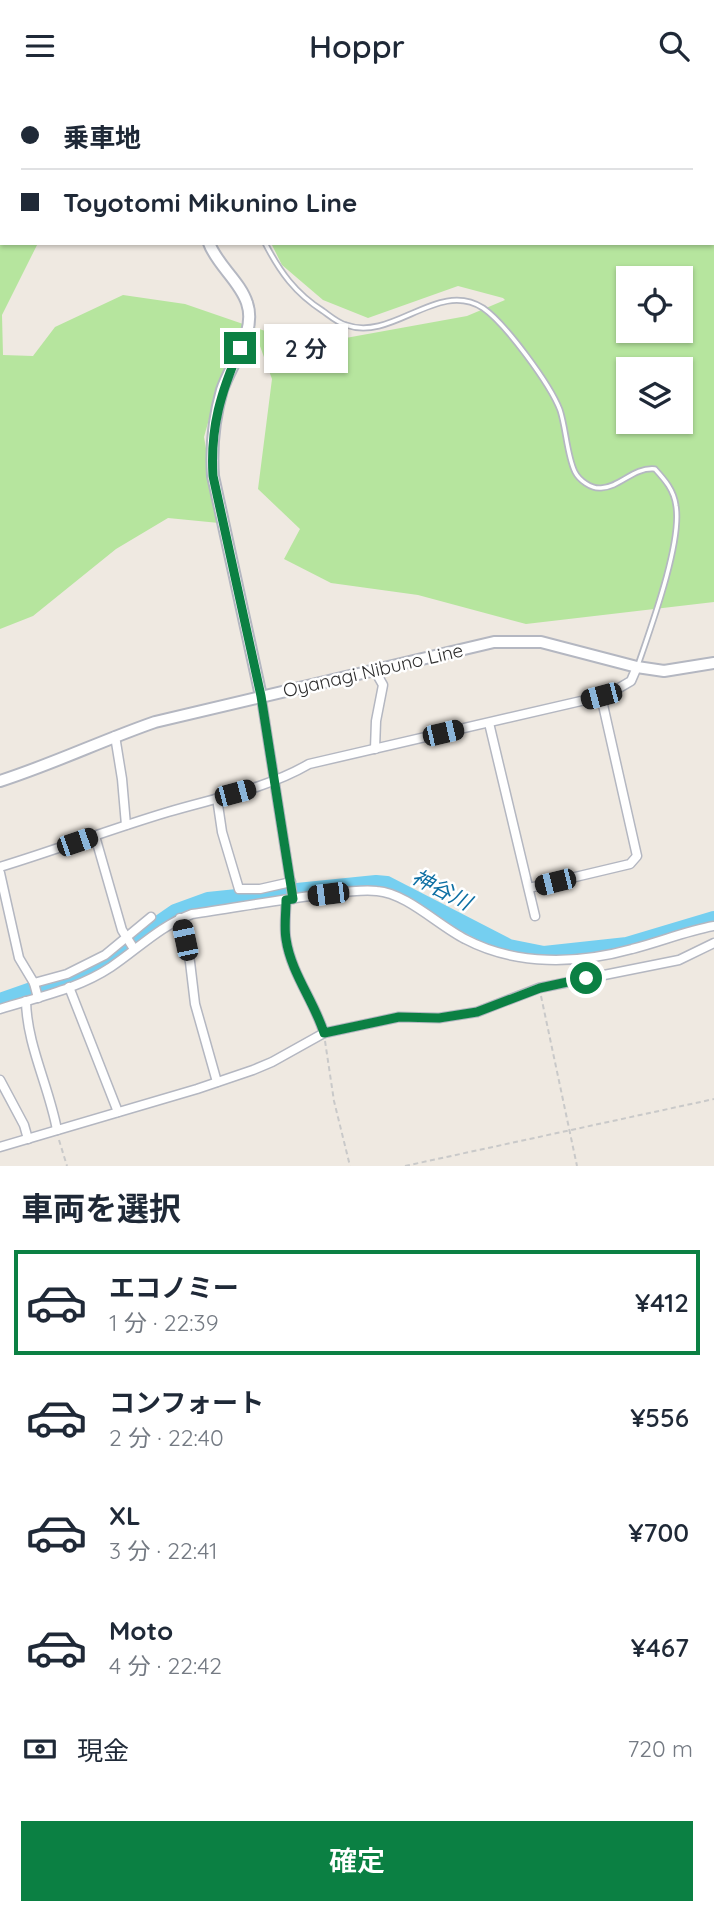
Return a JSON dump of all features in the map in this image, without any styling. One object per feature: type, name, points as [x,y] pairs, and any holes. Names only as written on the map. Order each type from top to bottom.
[{"type":"main road","points":[[210,245],[247,301],[249,317],[240,348],[223,388],[212,450],[213,476],[261,696]]},
{"type":"main road","name":"Oyanagi Nibuno Line","points":[[0,781],[155,722],[494,642],[515,640],[551,644],[637,667],[664,671],[714,663]]},
{"type":"street","points":[[37,997],[34,985],[19,958],[0,870],[127,825],[286,777],[309,764],[601,696],[631,681],[637,667]]},
{"type":"street","points":[[375,671],[383,685],[376,721],[375,749]]},
{"type":"street","points":[[261,696],[291,883],[286,940],[303,988],[317,1011],[324,1033]]},
{"type":"street","points":[[529,888],[630,864],[637,856],[601,696]]},
{"type":"street","points":[[489,723],[535,916]]},
{"type":"street","points":[[115,736],[127,825]]},
{"type":"street","points":[[217,798],[222,832],[239,889],[260,889],[291,883]]},
{"type":"street","points":[[95,836],[130,943]]},
{"type":"street","points":[[34,985],[80,968],[152,935],[192,913],[351,891],[380,891],[402,899],[467,940],[503,953],[540,960],[587,958],[621,952],[714,926]]},
{"type":"street","points":[[0,1009],[69,987],[111,967],[151,917]]},
{"type":"street","points":[[180,918],[190,962],[195,1004],[216,1082]]},
{"type":"street","points":[[0,1147],[216,1082],[272,1062],[324,1033],[399,1017],[439,1018],[477,1012],[540,988],[678,960],[714,943]]},
{"type":"street","points":[[69,987],[118,1112]]},
{"type":"street","points":[[26,1001],[27,1028],[51,1100],[57,1130]]},
{"type":"street","points":[[0,1080],[24,1125],[27,1139]]},
{"type":"lane","points":[[266,245],[279,271],[307,301],[344,325],[361,328],[385,325],[450,300],[469,300],[485,309],[510,335],[540,375],[559,407],[575,473],[586,484],[600,488],[643,468],[655,469],[669,484],[677,507],[675,539],[637,667]]},
{"type":"path","points":[[540,988],[577,1166]]},
{"type":"path","points":[[324,1033],[334,1101],[350,1166]]},
{"type":"path","points":[[405,1166],[714,1099]]},
{"type":"path","points":[[57,1130],[67,1166]]},
{"type":"green space","points":[[0,245],[37,245],[2,315],[3,355],[33,356],[55,327],[123,295],[185,304],[246,325],[221,376],[204,437],[219,523],[168,518],[116,549],[33,616],[0,629]]},
{"type":"green space","points":[[272,245],[714,245],[714,602],[526,624],[418,595],[331,583],[284,559],[300,529],[258,489],[272,379],[253,327],[307,345],[467,316],[505,300],[458,286],[368,318],[323,300],[282,265]]},
{"type":"waterway","name":"神谷川","points":[[0,1001],[94,968],[175,912],[208,900],[387,884],[509,947],[544,954],[627,945],[714,919]]},
{"type":"route","points":[[240,348],[223,388],[216,414],[212,450],[213,476],[261,696],[280,827],[291,876],[293,899],[286,900],[286,940],[303,988],[317,1011],[324,1033],[399,1017],[439,1018],[477,1012],[540,988],[586,978]]}]
